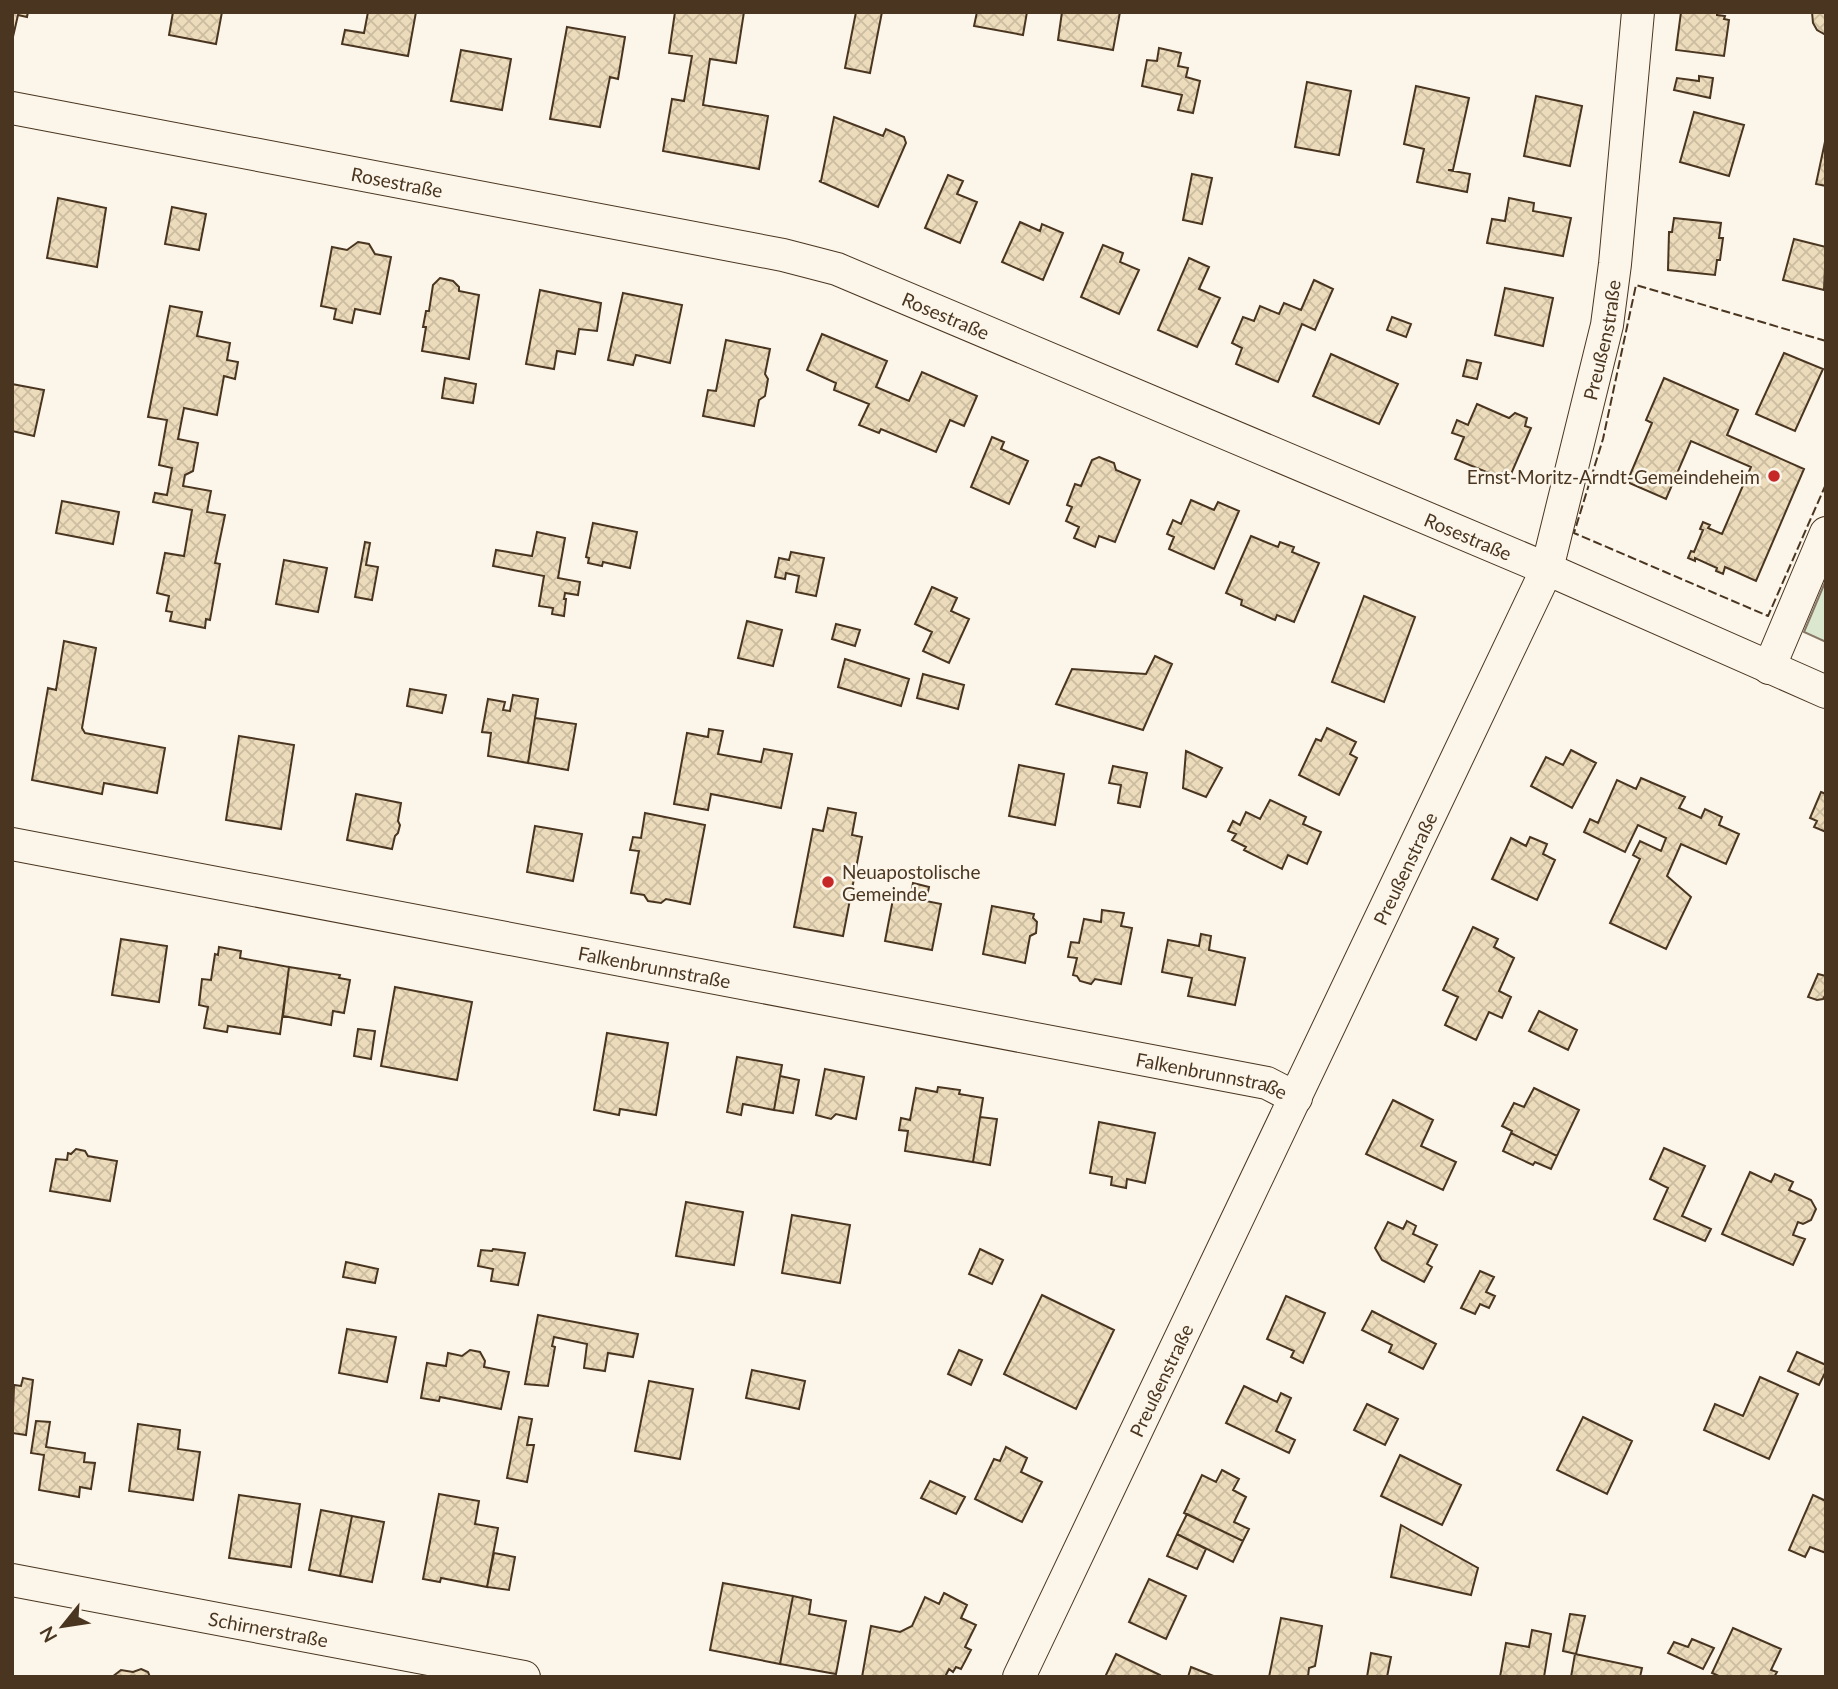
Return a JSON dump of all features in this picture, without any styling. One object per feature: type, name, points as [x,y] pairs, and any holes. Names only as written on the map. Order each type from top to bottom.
[{"type":"street","name":"Preußenstraße","points":[[1019,1677],[1547,569],[1606,325],[1615,264],[1638,12]]},
{"type":"street","name":"Rosestraße","points":[[12,108],[783,255],[837,269],[1547,569],[1826,692]]},
{"type":"street","points":[[1769,668],[1826,533]]},
{"type":"street","name":"Falkenbrunnstraße","points":[[12,844],[1267,1083],[1296,1098]]},
{"type":"street","name":"Schirnerstraße","points":[[12,1580],[524,1677]]},
{"type":"green space","points":[[1826,580],[1826,642],[1804,632]]},
{"type":"building","points":[[12,12],[28,12],[27,17],[18,15],[12,41]]},
{"type":"building","points":[[173,12],[222,12],[216,44],[169,35]]},
{"type":"building","points":[[368,12],[416,12],[408,56],[342,44],[345,30],[364,33]]},
{"type":"building","points":[[675,12],[744,12],[736,63],[710,59],[703,105],[768,116],[759,169],[663,151],[672,99],[684,101],[692,56],[669,53]]},
{"type":"building","points":[[856,12],[882,12],[870,73],[845,68]]},
{"type":"building","points":[[977,12],[1027,12],[1023,35],[974,26]]},
{"type":"building","points":[[1062,12],[1120,12],[1113,50],[1058,40]]},
{"type":"building","points":[[1681,12],[1717,12],[1717,15],[1725,16],[1724,19],[1729,20],[1724,56],[1676,50]]},
{"type":"building","points":[[1812,12],[1826,12],[1826,35],[1817,30]]},
{"type":"building","points":[[567,27],[625,37],[618,79],[610,77],[600,127],[550,119]]},
{"type":"building","points":[[1159,48],[1181,53],[1178,66],[1188,68],[1186,77],[1200,81],[1193,113],[1178,110],[1182,95],[1142,86],[1147,60],[1157,61]]},
{"type":"building","points":[[461,50],[511,59],[502,110],[451,101]]},
{"type":"building","points":[[1699,76],[1713,78],[1710,98],[1674,90],[1677,78],[1699,81]]},
{"type":"building","points":[[1307,82],[1351,91],[1339,155],[1295,147]]},
{"type":"building","points":[[1416,86],[1469,98],[1453,170],[1448,170],[1470,174],[1467,192],[1417,182],[1424,149],[1404,144]]},
{"type":"building","points":[[1536,96],[1582,106],[1570,166],[1524,156]]},
{"type":"building","points":[[1694,112],[1744,125],[1729,176],[1680,162]]},
{"type":"building","points":[[834,117],[883,136],[886,129],[904,137],[906,143],[878,207],[819,181]]},
{"type":"building","points":[[1826,137],[1826,186],[1816,184]]},
{"type":"building","points":[[1192,174],[1212,178],[1202,224],[1183,220]]},
{"type":"building","points":[[948,175],[963,181],[957,194],[977,202],[960,243],[925,228]]},
{"type":"building","points":[[58,198],[106,208],[97,267],[47,258]]},
{"type":"building","points":[[1509,198],[1534,203],[1533,211],[1571,218],[1563,256],[1487,243],[1492,219],[1505,221]]},
{"type":"building","points":[[172,207],[206,214],[199,250],[165,244]]},
{"type":"building","points":[[1674,218],[1721,223],[1719,238],[1723,238],[1715,275],[1668,270],[1669,232],[1672,232]]},
{"type":"building","points":[[1020,222],[1040,231],[1042,224],[1063,233],[1043,280],[1002,262]]},
{"type":"building","points":[[1794,239],[1826,247],[1824,290],[1783,280]]},
{"type":"building","points":[[358,242],[369,244],[375,254],[391,257],[380,314],[355,309],[352,323],[334,319],[336,309],[321,306],[332,247],[347,250]]},
{"type":"building","points":[[1103,245],[1123,253],[1120,262],[1139,270],[1119,314],[1081,297]]},
{"type":"building","points":[[1189,258],[1209,267],[1199,289],[1220,298],[1197,347],[1158,330]]},
{"type":"building","points":[[440,278],[453,281],[459,291],[479,295],[469,359],[422,351],[426,311],[429,311],[433,285]]},
{"type":"building","points":[[1314,280],[1333,289],[1315,330],[1302,324],[1278,382],[1236,364],[1242,348],[1232,343],[1243,317],[1254,321],[1260,306],[1279,314],[1284,303],[1301,310]]},
{"type":"building","points":[[1505,288],[1553,298],[1543,346],[1495,335]]},
{"type":"building","points":[[540,290],[601,303],[597,331],[579,329],[575,354],[557,351],[554,369],[526,364]]},
{"type":"building","points":[[623,293],[682,305],[670,363],[636,355],[633,365],[608,360]]},
{"type":"building","points":[[170,306],[202,312],[197,336],[230,343],[227,360],[238,362],[235,379],[224,376],[217,415],[184,408],[178,439],[198,443],[193,471],[185,475],[183,486],[211,491],[207,512],[225,515],[215,563],[220,564],[210,620],[206,619],[205,628],[170,621],[172,612],[166,611],[169,596],[157,593],[165,553],[184,556],[192,510],[153,502],[155,493],[167,495],[172,468],[159,465],[167,420],[148,417]]},
{"type":"building","points":[[1392,317],[1411,324],[1406,337],[1387,330]]},
{"type":"building","points":[[822,334],[887,361],[876,387],[909,401],[922,372],[977,396],[964,426],[950,420],[936,452],[881,429],[879,433],[859,425],[869,404],[834,390],[836,383],[807,370]]},
{"type":"building","points":[[726,340],[770,349],[765,374],[768,379],[765,396],[759,400],[754,426],[703,416],[708,390],[716,391]]},
{"type":"building","points":[[1784,353],[1823,369],[1795,431],[1756,414]]},
{"type":"building","points":[[1331,354],[1398,384],[1379,424],[1313,396]]},
{"type":"building","points":[[1467,360],[1481,363],[1477,379],[1463,376]]},
{"type":"building","points":[[445,378],[476,384],[473,403],[442,398]]},
{"type":"building","name":"Ernst-Moritz-Arndt-Gemeindeheim","points":[[1664,378],[1738,410],[1727,435],[1804,469],[1756,581],[1725,567],[1723,574],[1716,571],[1717,568],[1695,558],[1695,561],[1688,558],[1691,551],[1694,552],[1703,530],[1700,529],[1703,522],[1710,525],[1708,528],[1722,534],[1751,467],[1691,441],[1666,499],[1627,482],[1652,423],[1646,420]]},
{"type":"building","points":[[12,384],[44,390],[34,436],[12,431]]},
{"type":"building","points":[[1477,404],[1509,418],[1515,413],[1527,418],[1525,426],[1531,428],[1508,481],[1455,459],[1464,437],[1452,433],[1457,420],[1468,425]]},
{"type":"building","points":[[992,437],[1004,442],[1001,449],[1028,461],[1009,504],[971,487]]},
{"type":"building","points":[[1099,457],[1114,463],[1116,470],[1140,480],[1115,542],[1099,536],[1095,547],[1074,538],[1079,527],[1066,521],[1072,507],[1067,505],[1075,484],[1081,486],[1092,460]]},
{"type":"building","points":[[1191,500],[1214,510],[1218,502],[1239,511],[1214,569],[1169,549],[1174,537],[1167,534],[1173,520],[1181,524]]},
{"type":"building","points":[[62,501],[119,512],[113,544],[56,533]]},
{"type":"building","points":[[593,523],[637,532],[630,568],[603,562],[602,566],[588,563],[589,558],[586,557]]},
{"type":"building","points":[[537,532],[565,538],[558,578],[580,582],[578,595],[565,593],[564,616],[552,614],[553,608],[539,606],[544,576],[493,566],[496,550],[532,556]]},
{"type":"building","points":[[1251,536],[1278,547],[1280,542],[1294,547],[1292,552],[1319,563],[1294,622],[1277,615],[1275,620],[1241,605],[1242,600],[1226,593]]},
{"type":"building","points":[[365,542],[370,543],[366,565],[378,567],[372,600],[355,597]]},
{"type":"building","points":[[791,552],[824,558],[816,596],[796,592],[799,576],[786,573],[785,579],[775,577],[779,558],[789,560]]},
{"type":"building","points":[[284,560],[327,568],[318,612],[276,604]]},
{"type":"building","points":[[932,587],[957,598],[951,611],[969,619],[949,663],[923,651],[932,632],[915,624]]},
{"type":"building","points":[[1364,596],[1415,617],[1384,702],[1332,682]]},
{"type":"building","points":[[747,621],[782,630],[773,666],[738,658]]},
{"type":"building","points":[[836,624],[860,630],[855,646],[832,639]]},
{"type":"building","points":[[64,641],[96,648],[82,728],[85,733],[165,748],[157,793],[104,783],[102,794],[32,780],[48,688],[56,690]]},
{"type":"building","points":[[1155,656],[1172,664],[1143,730],[1056,704],[1072,669],[1146,674]]},
{"type":"building","points":[[845,659],[909,679],[901,706],[838,687]]},
{"type":"building","points":[[923,674],[964,685],[958,709],[917,698]]},
{"type":"building","points":[[410,689],[446,695],[442,713],[407,706]]},
{"type":"building","points":[[513,695],[538,699],[528,763],[488,756],[491,733],[482,732],[488,699],[505,702],[503,710],[510,711]]},
{"type":"building","points":[[535,718],[576,724],[568,770],[528,763]]},
{"type":"building","points":[[1327,728],[1356,742],[1350,754],[1357,758],[1339,795],[1299,775],[1316,739],[1321,741]]},
{"type":"building","points":[[709,729],[723,731],[718,754],[761,762],[764,749],[792,754],[781,808],[711,794],[708,810],[674,804],[687,733],[708,737]]},
{"type":"building","points":[[239,736],[294,745],[281,829],[226,820]]},
{"type":"building","points":[[1571,750],[1596,763],[1572,808],[1531,786],[1546,757],[1563,765]]},
{"type":"building","points":[[1186,751],[1222,768],[1206,797],[1183,788]]},
{"type":"building","points":[[1019,765],[1064,774],[1055,825],[1009,816]]},
{"type":"building","points":[[1113,766],[1147,773],[1140,807],[1118,803],[1121,785],[1109,783]]},
{"type":"building","points":[[1641,778],[1685,797],[1679,808],[1701,818],[1705,809],[1722,817],[1719,825],[1739,834],[1726,864],[1681,844],[1667,876],[1691,897],[1666,949],[1610,923],[1640,859],[1633,855],[1640,841],[1661,851],[1666,838],[1638,825],[1625,852],[1584,832],[1590,819],[1598,823],[1617,780],[1636,789]]},
{"type":"building","points":[[1821,792],[1826,794],[1826,832],[1814,827],[1817,821],[1810,818]]},
{"type":"building","points":[[356,794],[401,803],[398,821],[400,825],[392,849],[347,840]]},
{"type":"building","points":[[1270,800],[1306,817],[1303,824],[1321,832],[1307,864],[1288,855],[1282,869],[1244,850],[1246,847],[1232,840],[1236,834],[1228,831],[1233,821],[1240,825],[1246,812],[1260,819]]},
{"type":"building","name":"Neuapostolische Gemeinde","points":[[828,808],[856,813],[852,835],[862,837],[843,936],[794,927],[813,829],[823,831]]},
{"type":"building","points":[[645,813],[705,825],[690,904],[666,899],[661,903],[648,901],[644,895],[631,893],[639,851],[630,850],[633,837],[641,838]]},
{"type":"building","points":[[535,826],[582,834],[573,881],[527,872]]},
{"type":"building","points":[[1530,837],[1547,844],[1543,854],[1555,860],[1537,900],[1492,879],[1511,838],[1526,846]]},
{"type":"building","points":[[913,883],[929,887],[926,901],[941,904],[932,950],[885,941],[894,894],[910,898]]},
{"type":"building","points":[[992,906],[1034,914],[1033,918],[1037,922],[1036,933],[1030,936],[1025,963],[983,954]]},
{"type":"building","points":[[1102,910],[1124,913],[1121,926],[1132,928],[1121,984],[1095,979],[1091,984],[1080,981],[1073,975],[1077,958],[1068,957],[1071,942],[1079,943],[1084,919],[1101,922]]},
{"type":"building","points":[[1473,927],[1498,939],[1494,947],[1514,958],[1499,991],[1511,997],[1502,1018],[1489,1012],[1476,1040],[1445,1025],[1458,997],[1443,990]]},
{"type":"building","points":[[1201,934],[1211,936],[1209,950],[1245,958],[1235,1005],[1188,996],[1192,978],[1162,972],[1168,940],[1199,946]]},
{"type":"building","points":[[121,939],[167,946],[159,1002],[112,995]]},
{"type":"building","points":[[219,947],[241,951],[240,958],[289,967],[280,1034],[228,1026],[227,1032],[204,1028],[208,1007],[199,1005],[202,979],[211,980],[215,954],[218,955]]},
{"type":"building","points":[[289,967],[340,975],[339,978],[350,980],[344,1013],[333,1011],[331,1025],[283,1016]]},
{"type":"building","points":[[1818,974],[1826,976],[1826,994],[1823,999],[1817,1000],[1808,997]]},
{"type":"building","points":[[395,987],[472,1002],[457,1080],[381,1066]]},
{"type":"building","points":[[1539,1011],[1577,1030],[1568,1050],[1529,1031]]},
{"type":"building","points":[[358,1029],[375,1031],[371,1059],[354,1056]]},
{"type":"building","points":[[607,1033],[668,1043],[656,1115],[620,1109],[619,1115],[594,1110]]},
{"type":"building","points":[[737,1057],[782,1065],[774,1110],[743,1104],[741,1115],[727,1112]]},
{"type":"building","points":[[825,1069],[864,1077],[856,1119],[836,1114],[831,1119],[816,1115]]},
{"type":"building","points":[[780,1076],[799,1080],[793,1113],[774,1110]]},
{"type":"building","points":[[938,1087],[960,1090],[959,1094],[983,1098],[973,1162],[905,1151],[908,1131],[899,1130],[901,1118],[910,1120],[916,1088],[937,1092]]},
{"type":"building","points":[[1534,1088],[1579,1110],[1557,1156],[1502,1126],[1514,1103],[1524,1107]]},
{"type":"building","points":[[1393,1100],[1433,1120],[1421,1146],[1456,1162],[1443,1190],[1366,1154]]},
{"type":"building","points":[[980,1117],[997,1119],[990,1165],[973,1162]]},
{"type":"building","points":[[1099,1122],[1155,1133],[1145,1183],[1127,1179],[1126,1188],[1111,1185],[1112,1177],[1090,1173]]},
{"type":"building","points":[[1511,1133],[1557,1156],[1551,1169],[1535,1162],[1533,1165],[1503,1151]]},
{"type":"building","points":[[1664,1148],[1705,1166],[1682,1216],[1711,1229],[1705,1241],[1654,1219],[1668,1188],[1650,1179]]},
{"type":"building","points":[[76,1149],[85,1151],[88,1156],[117,1161],[110,1201],[50,1191],[56,1159],[67,1160],[68,1153],[71,1154]]},
{"type":"building","points":[[1750,1172],[1771,1182],[1775,1174],[1793,1182],[1789,1190],[1811,1200],[1816,1209],[1811,1220],[1803,1224],[1798,1222],[1793,1235],[1805,1239],[1793,1265],[1722,1234]]},
{"type":"building","points":[[686,1202],[743,1212],[734,1265],[676,1256]]},
{"type":"building","points":[[792,1215],[850,1225],[840,1283],[782,1273]]},
{"type":"building","points":[[1407,1221],[1416,1226],[1413,1234],[1437,1245],[1427,1264],[1432,1267],[1424,1282],[1382,1260],[1375,1248],[1388,1222],[1403,1229]]},
{"type":"building","points":[[980,1249],[1003,1260],[992,1284],[969,1274]]},
{"type":"building","points":[[481,1250],[525,1253],[518,1285],[491,1281],[493,1269],[478,1266]]},
{"type":"building","points":[[346,1262],[378,1269],[375,1283],[343,1277]]},
{"type":"building","points":[[1480,1271],[1494,1277],[1486,1292],[1495,1296],[1489,1308],[1480,1304],[1475,1314],[1461,1308]]},
{"type":"building","points":[[1042,1295],[1114,1330],[1076,1409],[1004,1374]]},
{"type":"building","points":[[1286,1296],[1325,1313],[1303,1363],[1291,1357],[1294,1351],[1267,1339]]},
{"type":"building","points":[[1372,1311],[1436,1344],[1423,1369],[1389,1352],[1392,1345],[1362,1330]]},
{"type":"building","points":[[538,1315],[638,1334],[633,1357],[608,1353],[605,1371],[584,1368],[587,1344],[554,1337],[552,1346],[555,1347],[548,1386],[525,1384]]},
{"type":"building","points":[[347,1329],[396,1337],[387,1382],[339,1373]]},
{"type":"building","points":[[470,1350],[480,1352],[485,1361],[484,1367],[509,1372],[501,1409],[440,1397],[439,1401],[421,1398],[427,1363],[446,1366],[448,1353],[462,1356]]},
{"type":"building","points":[[959,1350],[982,1360],[971,1385],[948,1374]]},
{"type":"building","points":[[1797,1352],[1826,1365],[1819,1385],[1788,1371]]},
{"type":"building","points":[[752,1370],[805,1381],[799,1409],[746,1398]]},
{"type":"building","points":[[1760,1377],[1798,1394],[1769,1459],[1704,1430],[1715,1404],[1743,1416]]},
{"type":"building","points":[[23,1378],[33,1380],[26,1435],[12,1433],[14,1385],[21,1386]]},
{"type":"building","points":[[649,1381],[693,1389],[680,1459],[635,1451]]},
{"type":"building","points":[[1244,1386],[1277,1402],[1281,1393],[1291,1398],[1276,1431],[1295,1440],[1289,1453],[1226,1423]]},
{"type":"building","points":[[1367,1404],[1398,1419],[1385,1445],[1354,1430]]},
{"type":"building","points":[[519,1417],[532,1419],[527,1445],[534,1445],[527,1482],[507,1478]]},
{"type":"building","points":[[1583,1417],[1632,1441],[1607,1494],[1557,1470]]},
{"type":"building","points":[[36,1421],[50,1422],[46,1447],[85,1453],[84,1462],[95,1463],[91,1489],[80,1487],[79,1497],[39,1490],[44,1455],[31,1453]]},
{"type":"building","points":[[138,1424],[180,1430],[178,1449],[200,1452],[193,1500],[129,1491]]},
{"type":"building","points":[[1006,1447],[1027,1458],[1021,1472],[1042,1482],[1022,1522],[975,1499],[994,1459],[1000,1461]]},
{"type":"building","points":[[1400,1455],[1461,1485],[1442,1525],[1381,1496]]},
{"type":"building","points":[[1222,1470],[1239,1479],[1233,1490],[1246,1497],[1234,1522],[1249,1529],[1243,1541],[1184,1513],[1202,1475],[1216,1482]]},
{"type":"building","points":[[930,1481],[965,1497],[956,1514],[921,1498]]},
{"type":"building","points":[[439,1494],[479,1501],[475,1524],[498,1528],[487,1587],[441,1578],[440,1582],[423,1579]]},
{"type":"building","points":[[239,1495],[300,1504],[291,1567],[229,1558]]},
{"type":"building","points":[[1813,1495],[1826,1501],[1826,1553],[1810,1547],[1805,1557],[1789,1550]]},
{"type":"building","points":[[321,1510],[352,1516],[340,1576],[309,1570]]},
{"type":"building","points":[[1187,1514],[1243,1541],[1233,1562],[1177,1534]]},
{"type":"building","points":[[352,1516],[384,1522],[372,1582],[340,1576]]},
{"type":"building","points":[[1401,1525],[1478,1568],[1471,1595],[1391,1577]]},
{"type":"building","points":[[1177,1534],[1206,1549],[1197,1569],[1167,1556]]},
{"type":"building","points":[[494,1553],[515,1557],[509,1590],[487,1587]]},
{"type":"building","points":[[1149,1579],[1186,1596],[1166,1639],[1129,1622]]},
{"type":"building","points":[[723,1583],[793,1596],[780,1664],[710,1650]]},
{"type":"building","points":[[944,1593],[967,1605],[961,1618],[976,1625],[965,1647],[971,1650],[961,1669],[956,1667],[953,1672],[949,1669],[945,1677],[862,1677],[871,1626],[900,1632],[912,1626],[925,1597],[939,1604]]},
{"type":"building","points":[[793,1596],[811,1600],[809,1614],[846,1621],[836,1674],[780,1664]]},
{"type":"building","points":[[1570,1614],[1585,1616],[1576,1654],[1563,1651]]},
{"type":"building","points":[[1281,1618],[1322,1626],[1315,1666],[1309,1668],[1308,1677],[1269,1677]]},
{"type":"building","points":[[1733,1628],[1781,1649],[1771,1670],[1777,1672],[1774,1677],[1721,1677],[1712,1673]]},
{"type":"building","points":[[1532,1630],[1551,1634],[1544,1677],[1500,1677],[1506,1643],[1529,1647]]},
{"type":"building","points":[[1692,1639],[1714,1648],[1703,1669],[1668,1653],[1674,1642],[1688,1647]]},
{"type":"building","points":[[1371,1653],[1391,1657],[1387,1677],[1367,1677]]},
{"type":"building","points":[[1116,1654],[1160,1675],[1159,1677],[1105,1677]]},
{"type":"building","points":[[1575,1654],[1642,1668],[1640,1677],[1571,1677]]},
{"type":"building","points":[[1191,1667],[1216,1677],[1188,1677]]},
{"type":"building","points":[[141,1669],[148,1672],[150,1677],[112,1677],[121,1670],[133,1672]]},
{"type":"fence","points":[[1826,341],[1636,285],[1603,439],[1574,533],[1768,616],[1826,484]]},
{"type":"place","name":"Ernst-Moritz-Arndt-Gemeindeheim","points":[[1774,476]]},
{"type":"place","name":"Neuapostolische Gemeinde","points":[[828,882]]}]
